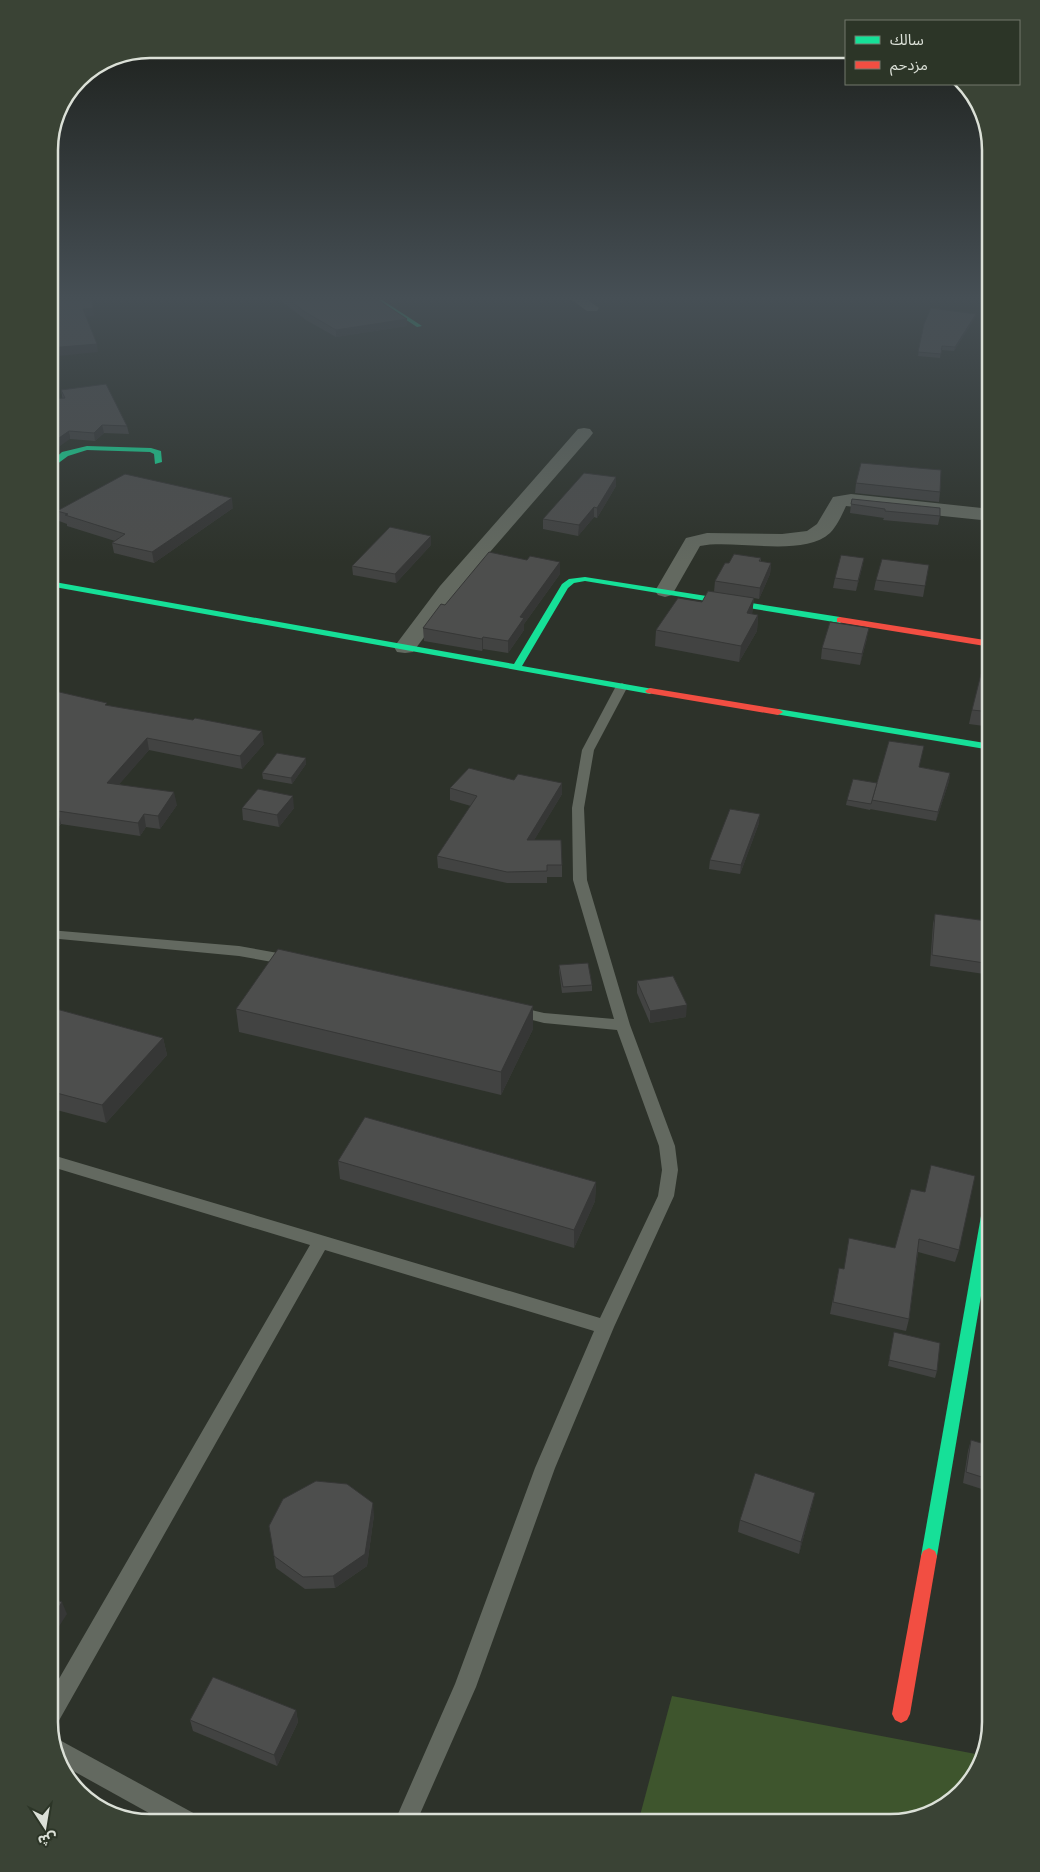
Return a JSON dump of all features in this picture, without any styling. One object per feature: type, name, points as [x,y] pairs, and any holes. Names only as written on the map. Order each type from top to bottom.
[{"type":"street","points":[[405,647],[432,608],[471,561],[556,467],[584,433]]},
{"type":"street","points":[[58,460],[65,454],[87,448],[109,447],[151,450],[158,453],[158,462]]},
{"type":"street","points":[[665,590],[693,542],[714,538],[794,540],[812,535],[823,529],[840,501],[851,500],[982,514]]},
{"type":"street","points":[[516,668],[565,586],[572,581],[598,580],[665,590],[982,643]]},
{"type":"street","points":[[58,586],[516,668],[982,746]]},
{"type":"street","points":[[901,1714],[982,1250]]},
{"type":"lane","points":[[409,1814],[465,1686],[545,1468],[606,1327],[666,1196],[670,1170],[667,1146],[623,1026],[580,880],[578,808],[588,750],[622,686]]},
{"type":"lane","points":[[58,935],[229,950],[304,962]]},
{"type":"lane","points":[[502,1009],[544,1018],[623,1026]]},
{"type":"lane","points":[[58,1163],[320,1243],[606,1327]]},
{"type":"lane","points":[[58,1700],[320,1243]]},
{"type":"lane","points":[[62,1753],[173,1814]]},
{"type":"green space","points":[[672,1696],[977,1754],[960,1783],[946,1795],[936,1802],[908,1813],[640,1814]]},
{"type":"building","points":[[81,387],[108,387],[127,426],[102,425],[94,433],[69,431],[58,439],[58,398],[65,398],[61,390]]},
{"type":"building","points":[[861,463],[941,470],[940,492],[856,483]]},
{"type":"building","points":[[584,473],[616,477],[597,508],[594,507],[579,525],[543,519]]},
{"type":"building","points":[[125,474],[232,498],[152,552],[112,543],[125,534],[65,515],[68,514],[58,510]]},
{"type":"building","points":[[852,499],[940,508],[940,516],[885,511],[885,509],[851,504]]},
{"type":"building","points":[[390,527],[431,536],[395,574],[352,566]]},
{"type":"building","points":[[489,552],[527,560],[530,556],[560,562],[520,617],[524,618],[508,641],[483,637],[482,639],[423,628],[441,604],[445,605]]},
{"type":"building","points":[[734,554],[761,558],[759,561],[771,563],[760,588],[715,581],[725,563],[729,563]]},
{"type":"building","points":[[841,555],[864,558],[858,581],[835,578]]},
{"type":"building","points":[[882,559],[929,565],[925,586],[876,580]]},
{"type":"building","points":[[708,591],[754,598],[747,613],[758,615],[741,646],[656,630],[678,598],[702,602]]},
{"type":"building","points":[[830,622],[869,628],[862,654],[822,648]]},
{"type":"building","points":[[981,674],[982,674],[982,711],[972,710]]},
{"type":"building","points":[[58,692],[107,703],[105,705],[193,720],[195,718],[262,731],[240,756],[147,738],[107,783],[174,792],[158,816],[144,814],[138,823],[58,811]]},
{"type":"building","points":[[889,741],[924,746],[919,767],[950,773],[938,812],[872,800]]},
{"type":"building","points":[[277,753],[306,758],[291,778],[262,773]]},
{"type":"building","points":[[469,768],[514,780],[518,774],[562,783],[527,840],[561,840],[562,865],[547,865],[547,871],[507,872],[437,856],[477,796],[450,788]]},
{"type":"building","points":[[853,779],[877,783],[871,804],[847,800]]},
{"type":"building","points":[[258,789],[293,796],[277,815],[242,808]]},
{"type":"building","points":[[730,809],[760,814],[741,865],[710,860]]},
{"type":"building","points":[[935,914],[982,920],[982,963],[932,955]]},
{"type":"building","points":[[278,949],[533,1006],[501,1072],[236,1009]]},
{"type":"building","points":[[588,963],[592,985],[563,987],[559,965]]},
{"type":"building","points":[[673,976],[687,1005],[650,1011],[637,981]]},
{"type":"building","points":[[58,1009],[163,1038],[102,1105],[58,1093]]},
{"type":"building","points":[[365,1117],[596,1182],[574,1230],[338,1161]]},
{"type":"building","points":[[931,1165],[975,1176],[959,1250],[919,1239],[909,1319],[833,1302],[839,1268],[844,1269],[849,1238],[895,1248],[911,1189],[925,1192]]},
{"type":"building","points":[[894,1332],[940,1343],[937,1371],[889,1360]]},
{"type":"building","points":[[971,1440],[982,1443],[982,1477],[966,1472]]},
{"type":"building","points":[[755,1473],[815,1493],[801,1542],[740,1520]]},
{"type":"building","points":[[316,1481],[347,1484],[373,1503],[365,1554],[333,1576],[303,1577],[274,1556],[269,1526],[283,1499]]},
{"type":"building","points":[[58,1600],[62,1602],[58,1609]]},
{"type":"building","points":[[213,1677],[296,1710],[274,1755],[190,1720]]},
{"type":"traffic: fast","points":[[58,460],[65,454],[87,448],[151,450],[158,453],[158,462]]},
{"type":"traffic: fast","points":[[516,668],[565,586],[572,581],[585,579],[840,620]]},
{"type":"traffic: fast","points":[[58,586],[650,691]]},
{"type":"traffic: fast","points":[[778,712],[982,746]]},
{"type":"traffic: fast","points":[[929,1556],[982,1251]]},
{"type":"traffic: jam","points":[[840,620],[982,643]]},
{"type":"traffic: jam","points":[[650,691],[778,712]]},
{"type":"traffic: jam","points":[[901,1714],[929,1556]]}]
